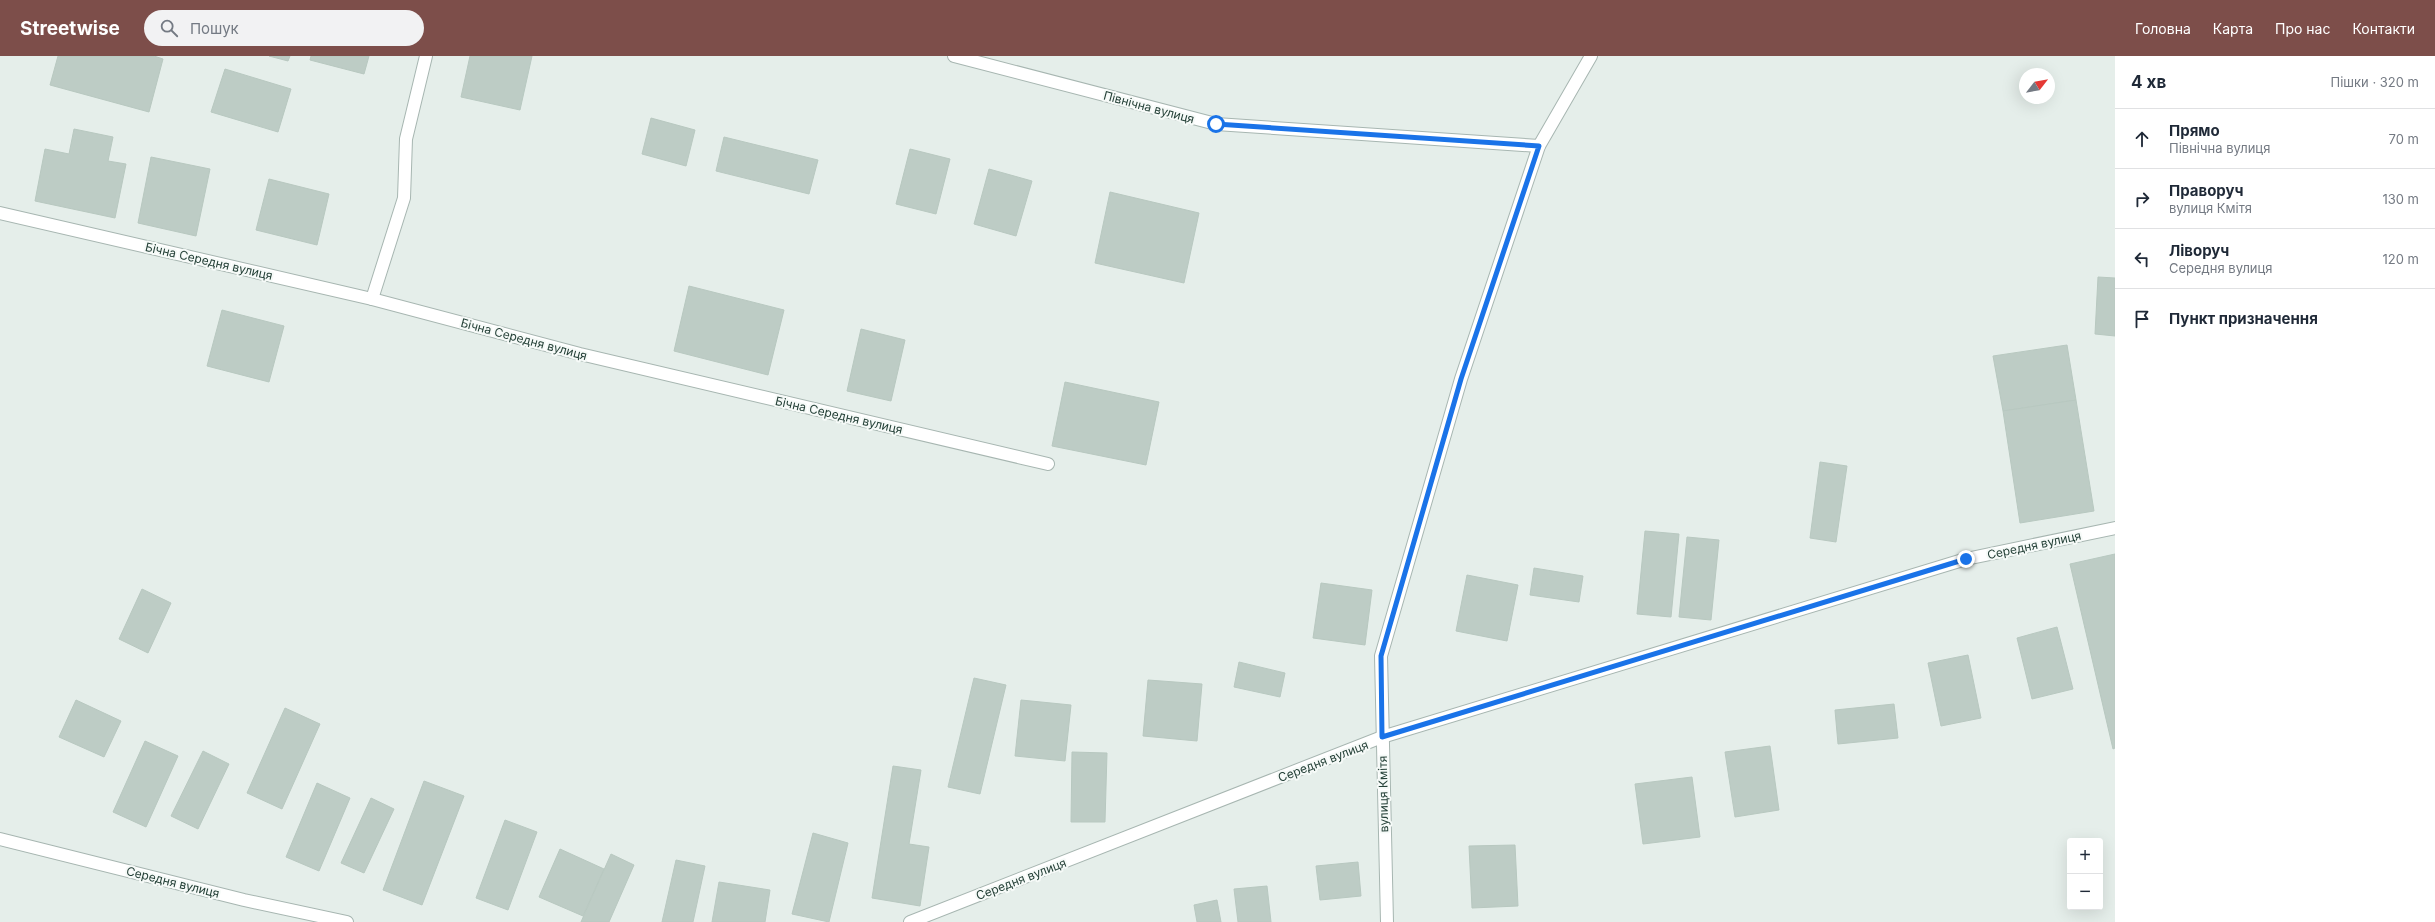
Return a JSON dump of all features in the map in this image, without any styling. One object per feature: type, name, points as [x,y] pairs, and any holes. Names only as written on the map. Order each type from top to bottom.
[{"type":"street","points":[[372,299],[404,198],[406,139],[426,56]]},
{"type":"street","name":"Північна вулиця","points":[[954,56],[1216,124],[1539,146]]},
{"type":"street","name":"вулиця Кмітя","points":[[1387,922],[1381,656],[1461,379],[1539,146],[1591,56]]},
{"type":"street","name":"Бічна Середня вулиця","points":[[0,213],[372,299],[580,354],[1048,464]]},
{"type":"street","name":"Середня вулиця","points":[[910,922],[1382,737],[1966,559],[2115,528]]},
{"type":"street","name":"Середня вулиця","points":[[0,839],[244,900],[347,922]]},
{"type":"building","points":[[58,56],[154,56],[163,59],[149,112],[50,85]]},
{"type":"building","points":[[269,56],[290,56],[288,61]]},
{"type":"building","points":[[311,56],[369,56],[364,74],[310,60]]},
{"type":"building","points":[[470,56],[532,56],[520,110],[461,97]]},
{"type":"building","points":[[225,69],[291,89],[278,132],[211,112]]},
{"type":"building","points":[[651,118],[695,130],[686,166],[642,154]]},
{"type":"building","points":[[74,129],[113,137],[108,161],[126,164],[115,218],[35,201],[45,149],[69,154]]},
{"type":"building","points":[[724,137],[818,160],[809,194],[716,171]]},
{"type":"building","points":[[910,149],[950,159],[936,214],[896,204]]},
{"type":"building","points":[[151,157],[210,169],[196,236],[138,223]]},
{"type":"building","points":[[989,169],[1032,181],[1016,236],[974,224]]},
{"type":"building","points":[[269,179],[329,194],[317,245],[256,230]]},
{"type":"building","points":[[1110,192],[1199,213],[1184,283],[1095,263]]},
{"type":"building","points":[[2098,277],[2115,278],[2115,336],[2095,334]]},
{"type":"building","points":[[689,286],[784,310],[768,375],[674,351]]},
{"type":"building","points":[[222,310],[284,326],[269,382],[207,366]]},
{"type":"building","points":[[861,329],[905,340],[891,401],[847,391]]},
{"type":"building","points":[[2067,345],[2076,400],[2003,411],[1993,356]]},
{"type":"building","points":[[1065,382],[1159,402],[1146,465],[1052,446]]},
{"type":"building","points":[[2076,400],[2094,511],[2020,523],[2003,411]]},
{"type":"building","points":[[1820,462],[1847,466],[1836,542],[1810,538]]},
{"type":"building","points":[[1645,531],[1679,534],[1671,617],[1637,614]]},
{"type":"building","points":[[1687,537],[1719,540],[1711,620],[1679,617]]},
{"type":"building","points":[[2115,554],[2115,748],[2113,749],[2070,564]]},
{"type":"building","points":[[1534,568],[1583,576],[1579,602],[1530,595]]},
{"type":"building","points":[[1467,575],[1518,585],[1507,641],[1456,631]]},
{"type":"building","points":[[1321,583],[1372,590],[1365,645],[1313,638]]},
{"type":"building","points":[[142,589],[171,603],[148,653],[119,639]]},
{"type":"building","points":[[2057,627],[2073,689],[2032,699],[2017,638]]},
{"type":"building","points":[[1968,655],[1981,718],[1941,726],[1928,663]]},
{"type":"building","points":[[1239,662],[1285,673],[1280,697],[1234,687]]},
{"type":"building","points":[[974,678],[1006,685],[980,794],[948,787]]},
{"type":"building","points":[[1148,680],[1202,684],[1197,741],[1143,736]]},
{"type":"building","points":[[76,700],[121,721],[104,757],[59,737]]},
{"type":"building","points":[[1021,700],[1071,705],[1065,761],[1015,756]]},
{"type":"building","points":[[1894,704],[1898,738],[1838,744],[1835,710]]},
{"type":"building","points":[[285,708],[320,724],[282,809],[247,793]]},
{"type":"building","points":[[145,741],[178,756],[146,827],[113,812]]},
{"type":"building","points":[[1770,746],[1779,810],[1735,817],[1725,752]]},
{"type":"building","points":[[203,751],[229,764],[198,829],[171,816]]},
{"type":"building","points":[[1072,752],[1107,753],[1105,822],[1071,822]]},
{"type":"building","points":[[893,766],[921,770],[909,844],[929,847],[920,906],[872,898]]},
{"type":"building","points":[[1692,777],[1700,837],[1643,844],[1635,784]]},
{"type":"building","points":[[424,781],[464,796],[422,905],[383,890]]},
{"type":"building","points":[[317,783],[350,798],[319,871],[286,857]]},
{"type":"building","points":[[371,798],[394,809],[364,873],[341,863]]},
{"type":"building","points":[[505,820],[537,832],[508,910],[476,898]]},
{"type":"building","points":[[813,833],[848,843],[829,922],[792,914]]},
{"type":"building","points":[[1515,845],[1518,906],[1472,908],[1469,846]]},
{"type":"building","points":[[560,849],[604,869],[583,916],[539,897]]},
{"type":"building","points":[[611,854],[634,865],[609,922],[581,922]]},
{"type":"building","points":[[676,860],[705,866],[693,922],[662,922]]},
{"type":"building","points":[[1358,862],[1361,896],[1320,900],[1316,866]]},
{"type":"building","points":[[719,882],[770,890],[765,922],[712,922]]},
{"type":"building","points":[[1267,886],[1271,922],[1238,922],[1234,889]]},
{"type":"building","points":[[1217,900],[1221,922],[1197,922],[1194,905]]},
{"type":"route","points":[[1216,124],[1539,146],[1461,379],[1381,656],[1382,737],[1966,559]]}]
